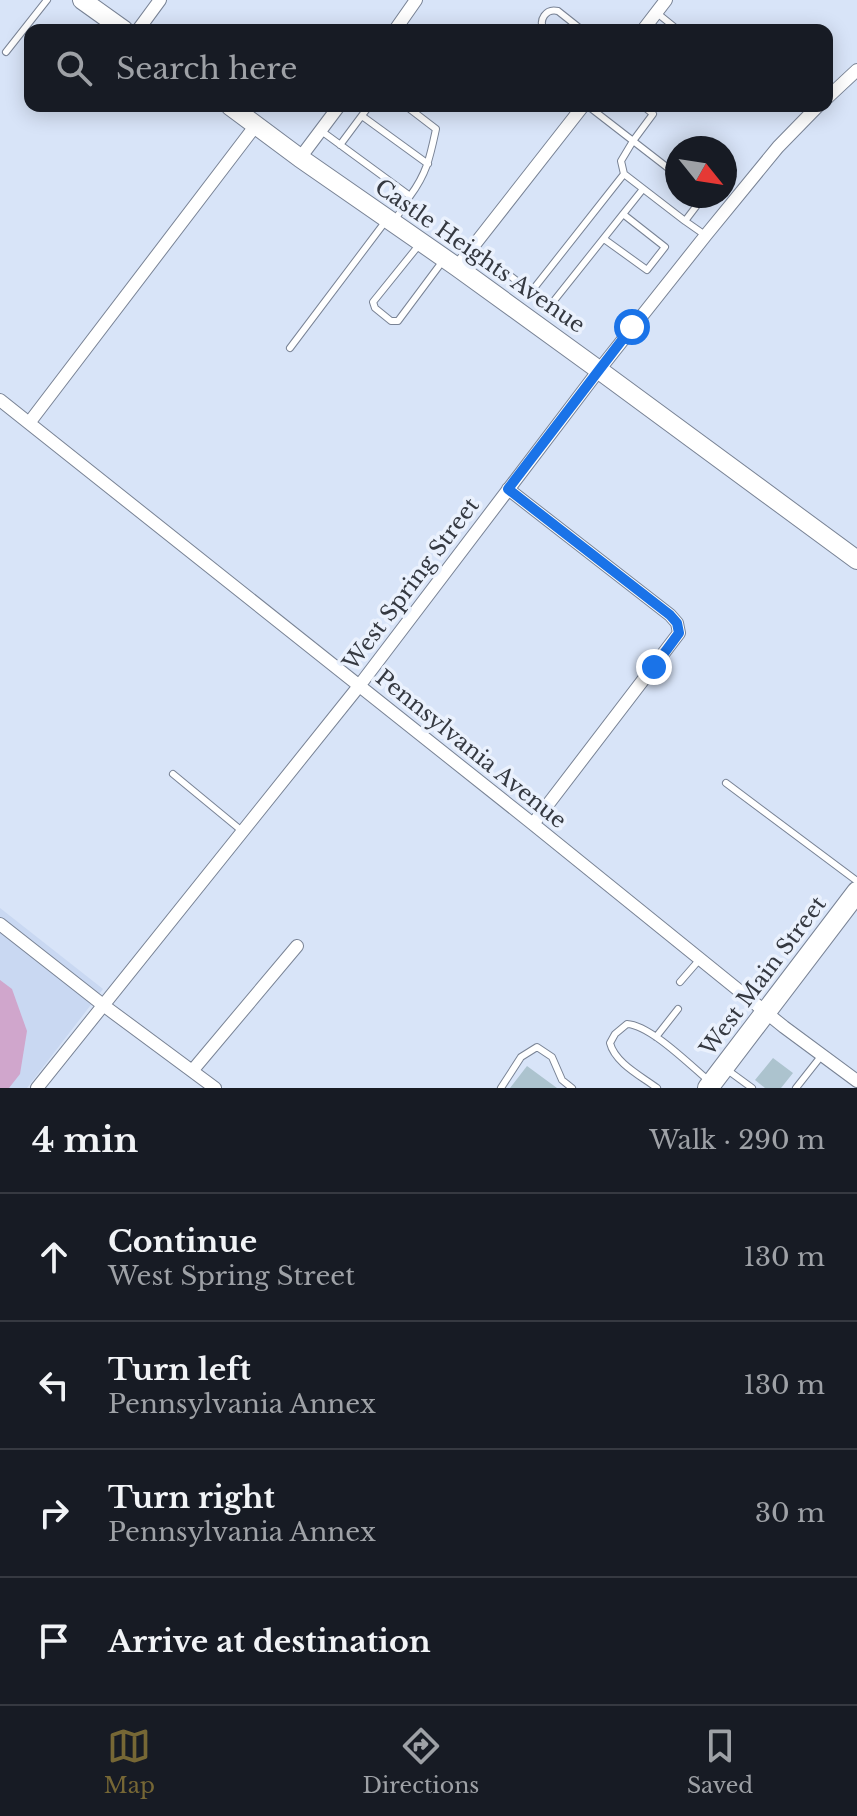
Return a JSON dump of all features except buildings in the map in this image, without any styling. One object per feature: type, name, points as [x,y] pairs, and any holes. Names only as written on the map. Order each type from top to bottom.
[{"type":"main road","name":"West Main Street","points":[[716,1080],[857,892]]},
{"type":"street","points":[[82,0],[116,24]]},
{"type":"street","points":[[142,24],[160,0]]},
{"type":"street","points":[[399,24],[416,0]]},
{"type":"street","points":[[648,24],[666,0]]},
{"type":"street","points":[[833,92],[857,70]]},
{"type":"street","name":"Castle Heights Avenue","points":[[238,112],[599,370],[857,560]]},
{"type":"street","points":[[300,158],[334,112]]},
{"type":"street","points":[[451,263],[473,247],[581,112]]},
{"type":"street","name":"West Spring Street","points":[[37,1088],[359,686],[599,370],[706,235],[770,157],[812,112]]},
{"type":"street","points":[[29,423],[256,125]]},
{"type":"street","name":"Pennsylvania Avenue","points":[[0,400],[765,1012],[857,1081]]},
{"type":"street","points":[[508,489],[670,615],[677,623],[679,633],[533,824]]},
{"type":"street","points":[[0,924],[215,1088]]},
{"type":"street","points":[[192,1071],[297,946]]},
{"type":"lane","points":[[28,24],[47,0]]},
{"type":"lane","points":[[542,24],[548,11],[553,10],[574,24]]},
{"type":"lane","points":[[657,13],[671,24]]},
{"type":"lane","points":[[6,52],[24,29]]},
{"type":"lane","points":[[340,145],[365,112]]},
{"type":"lane","points":[[290,348],[423,179],[436,129],[414,112]]},
{"type":"lane","points":[[594,112],[665,166]]},
{"type":"lane","points":[[650,112],[653,114],[621,161],[624,174],[706,235]]},
{"type":"lane","points":[[362,116],[428,164]]},
{"type":"lane","points":[[320,130],[410,196]]},
{"type":"lane","points":[[517,311],[624,174]]},
{"type":"lane","points":[[549,307],[643,189]]},
{"type":"lane","points":[[685,221],[695,208]]},
{"type":"lane","points":[[604,239],[647,270],[665,247],[623,214]]},
{"type":"lane","points":[[421,242],[373,302],[375,308],[391,321],[398,321],[451,263]]},
{"type":"lane","points":[[473,247],[531,292]]},
{"type":"lane","points":[[173,774],[242,831]]},
{"type":"lane","points":[[726,783],[857,881]]},
{"type":"lane","points":[[680,982],[700,959]]},
{"type":"lane","points":[[656,1037],[678,1009]]},
{"type":"lane","points":[[657,1088],[612,1051],[610,1043],[627,1024],[637,1025],[716,1080],[752,1088]]},
{"type":"lane","points":[[501,1088],[521,1057],[537,1047],[552,1057],[562,1080],[569,1087]]},
{"type":"lane","points":[[796,1088],[822,1055]]},
{"type":"shaded area","points":[[0,908],[103,989],[27,1088],[0,1088]]},
{"type":"shaded area","points":[[0,980],[12,989],[27,1031],[20,1074],[9,1088],[0,1088]]},
{"type":"route","points":[[632,327],[508,489],[677,623],[679,633],[654,667]]}]
